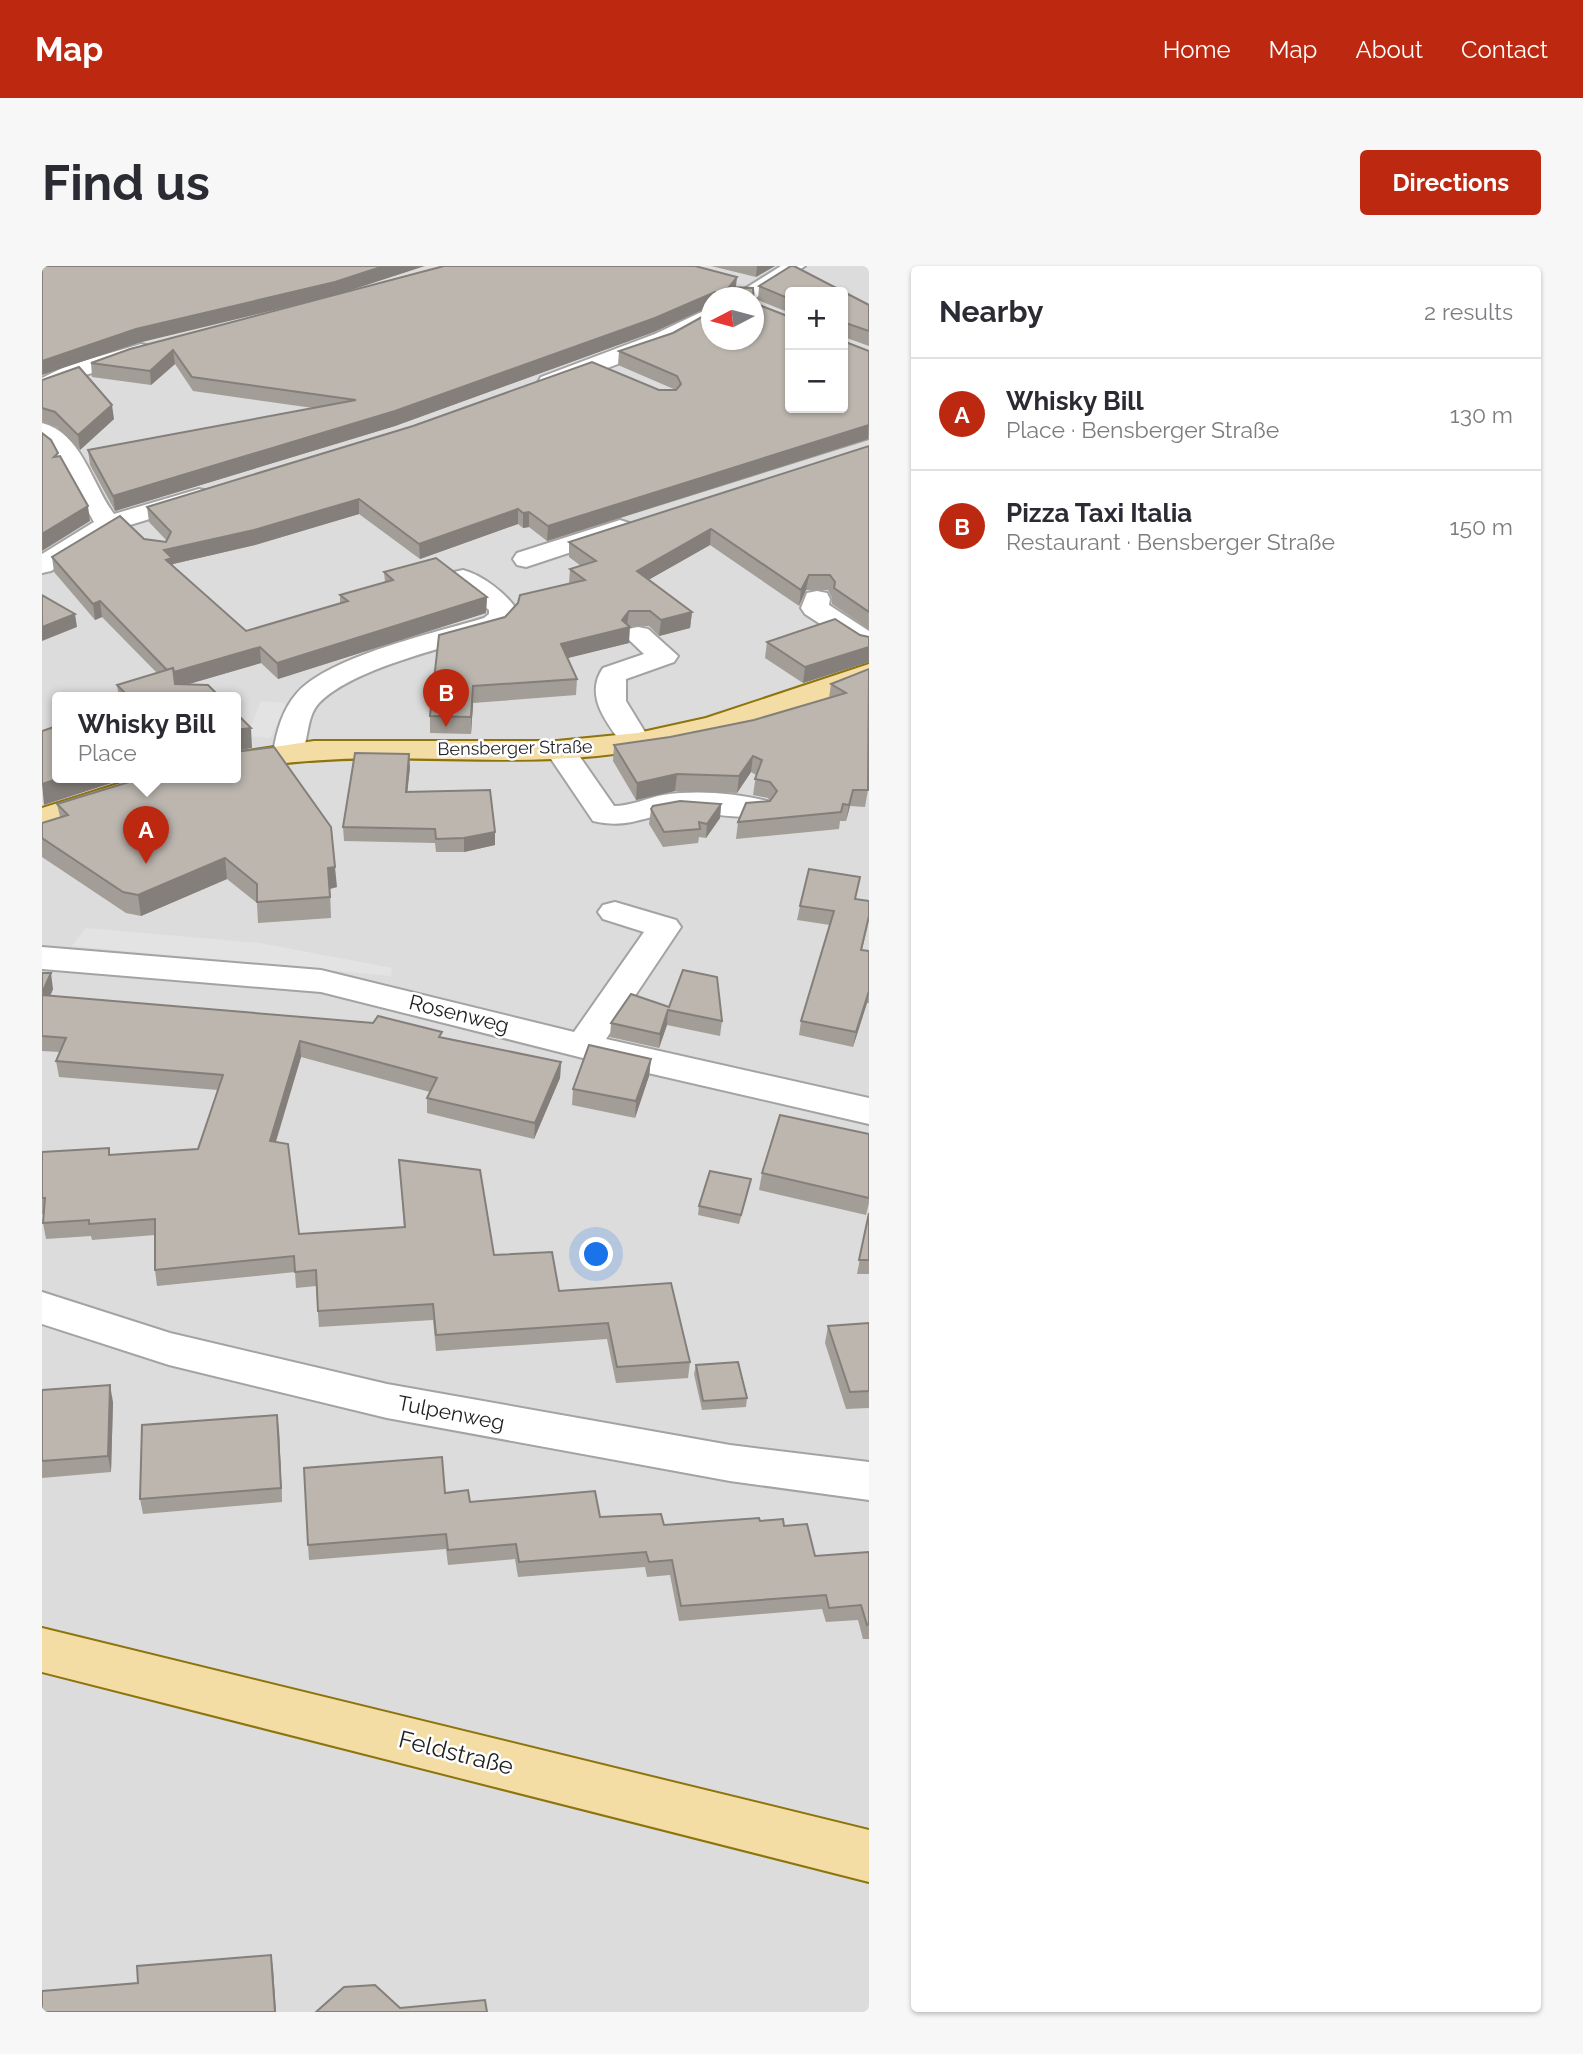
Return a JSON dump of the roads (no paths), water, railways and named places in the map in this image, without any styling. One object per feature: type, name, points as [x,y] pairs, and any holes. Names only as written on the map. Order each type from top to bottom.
[{"type":"main road","name":"Bensberger Straße","points":[[241,761],[288,752],[336,749],[560,750],[636,742],[738,719],[867,675]]},
{"type":"main road","points":[[42,818],[154,783]]},
{"type":"main road","name":"Feldstraße","points":[[42,1650],[869,1856]]},
{"type":"street","points":[[764,297],[794,266]]},
{"type":"street","points":[[526,390],[663,339],[701,319]]},
{"type":"street","points":[[42,386],[74,371],[163,345]]},
{"type":"street","points":[[592,365],[617,376]]},
{"type":"street","points":[[42,430],[54,452],[96,508],[151,541]]},
{"type":"street","points":[[42,565],[118,521],[220,490]]},
{"type":"street","points":[[526,559],[645,520]]},
{"type":"street","points":[[288,752],[294,723],[308,698],[335,679],[407,651],[494,624],[502,618],[503,610],[499,605],[463,578]]},
{"type":"street","points":[[817,599],[815,608],[869,643]]},
{"type":"street","points":[[636,742],[609,698],[607,685],[613,674],[664,656],[638,635]]},
{"type":"street","points":[[560,750],[604,814],[616,818],[663,805],[703,801],[756,808]]},
{"type":"street","points":[[583,1046],[664,927],[615,912]]},
{"type":"street","name":"Rosenweg","points":[[42,958],[321,981],[583,1046],[869,1111]]},
{"type":"street","name":"Tulpenweg","points":[[42,1308],[169,1349],[387,1401],[730,1463],[869,1481]]},
{"type":"place","name":"Pizza Taxi Italia","points":[[446,727]]},
{"type":"place","name":"Whisky Bill","points":[[146,864]]}]
